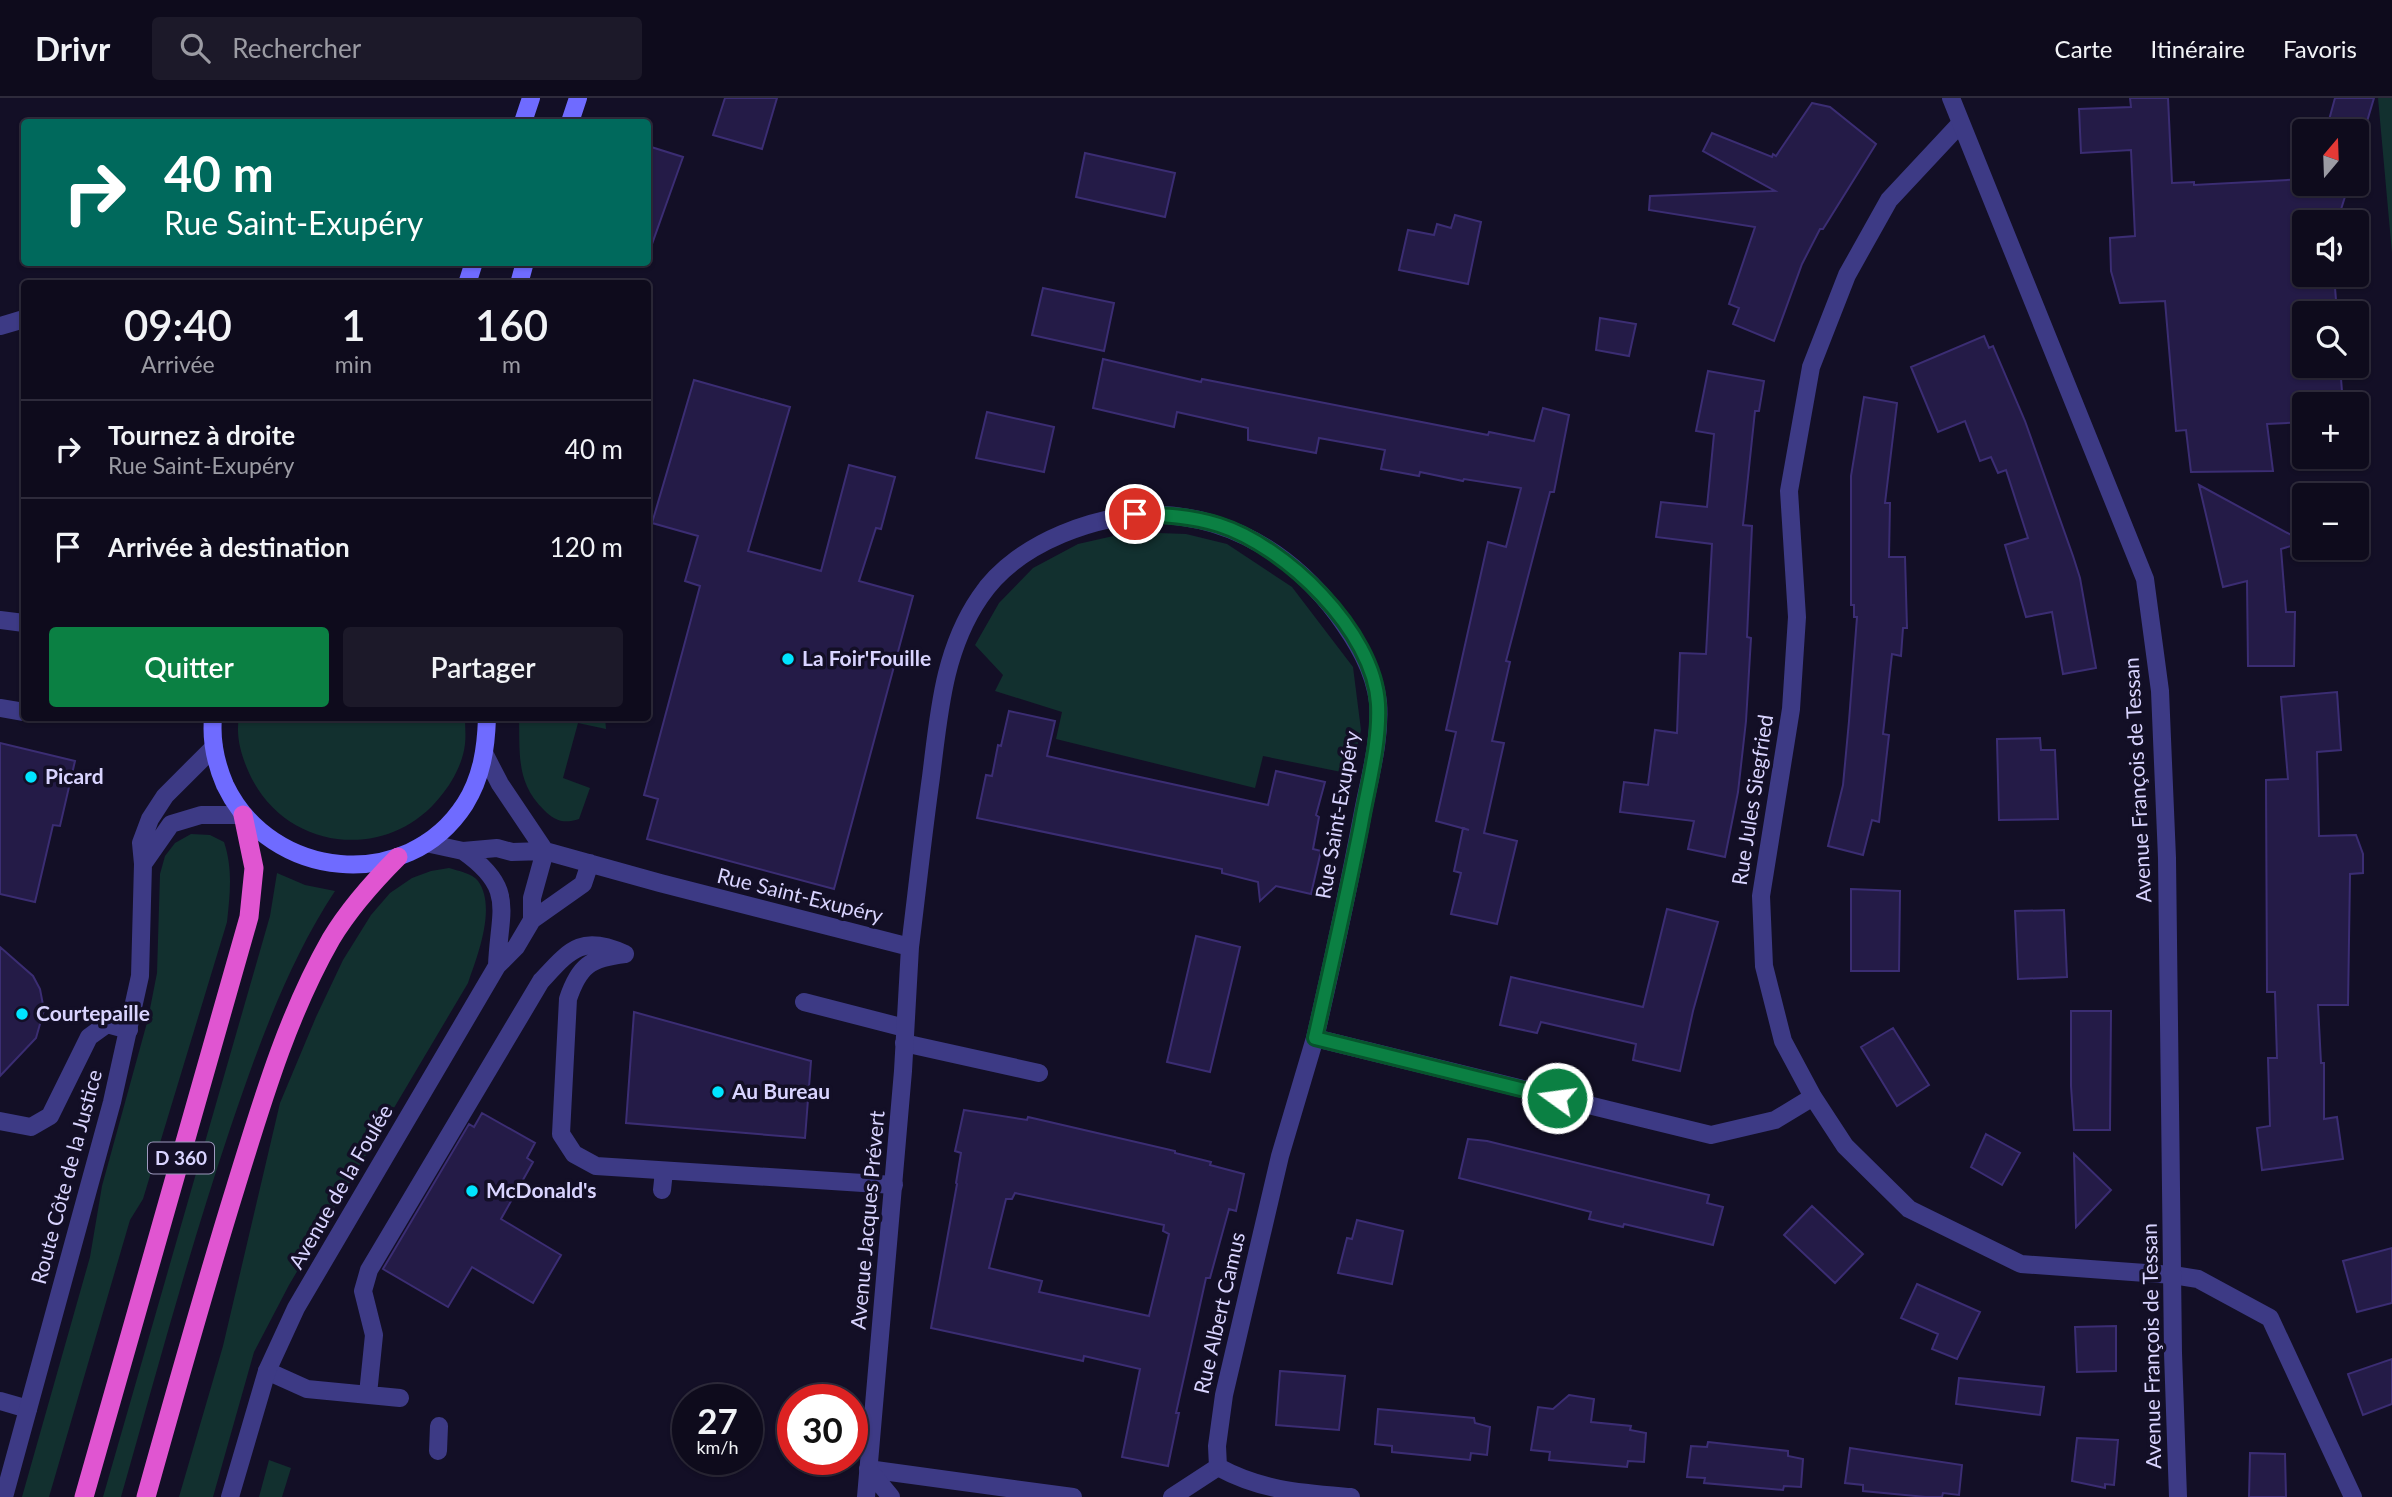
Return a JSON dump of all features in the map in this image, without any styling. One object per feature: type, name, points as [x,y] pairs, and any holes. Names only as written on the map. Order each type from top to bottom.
[{"type":"highway","name":"D 360","points":[[84,1497],[249,917],[254,869],[243,815]]},
{"type":"highway","name":"D 360","points":[[146,1497],[214,1257],[264,1099],[292,1021],[332,938],[369,887],[398,857]]},
{"type":"main road","points":[[524,119],[531,98]]},
{"type":"main road","points":[[571,119],[578,98]]},
{"type":"main road","points":[[213,721],[214,747],[220,774],[243,815],[273,842],[308,859],[353,866],[398,857],[426,843],[447,826],[465,805],[477,780],[485,755],[487,721]]},
{"type":"street","name":"Avenue François de Tessan","points":[[1951,98],[2145,579],[2160,691],[2167,858],[2178,1497]]},
{"type":"street","name":"Rue Jules Siegfried","points":[[1960,124],[1889,200],[1847,275],[1811,367],[1789,491],[1797,617],[1791,709],[1761,896],[1764,966],[1783,1041],[1813,1097],[1845,1146],[1909,1209],[2021,1264],[2198,1279],[2270,1318],[2353,1497]]},
{"type":"street","points":[[0,326],[21,320]]},
{"type":"street","name":"Rue Saint-Exupéry","points":[[463,851],[497,848],[512,852],[545,851],[910,947],[943,682],[958,635],[981,595],[1008,566],[1042,543],[1087,524],[1135,514],[1178,515],[1220,525],[1252,540],[1282,558],[1305,578],[1327,600],[1349,631],[1368,664],[1378,701],[1378,736],[1342,920],[1315,1038]]},
{"type":"street","points":[[0,620],[21,623]]},
{"type":"street","points":[[0,708],[21,712]]},
{"type":"street","name":"Route Côte de la Justice","points":[[4,1497],[112,1102],[129,1030],[140,976],[143,864],[141,843],[149,819],[165,796],[214,747]]},
{"type":"street","points":[[485,755],[500,785],[545,851]]},
{"type":"street","points":[[143,864],[171,824],[201,815],[243,815]]},
{"type":"street","points":[[426,843],[463,851],[485,867],[496,883],[503,915],[498,933],[497,966]]},
{"type":"street","name":"Avenue de la Foulée","points":[[532,920],[532,898],[545,851]]},
{"type":"street","name":"Avenue de la Foulée","points":[[230,1497],[267,1371],[296,1308],[497,966],[516,947],[532,920],[583,884],[590,863]]},
{"type":"street","points":[[368,1394],[374,1335],[363,1291],[369,1270],[541,981],[565,955],[587,945],[605,945],[625,954],[591,963],[575,978],[568,999],[561,1134],[574,1154],[596,1166],[894,1185]]},
{"type":"street","name":"Avenue Jacques Prévert","points":[[868,1469],[894,1185],[910,947]]},
{"type":"street","points":[[804,1002],[904,1036],[1040,1073]]},
{"type":"street","points":[[0,1121],[31,1127],[50,1116],[89,1037],[107,1024],[129,1030]]},
{"type":"street","points":[[1315,1038],[1712,1135],[1775,1120],[1813,1097]]},
{"type":"street","name":"Rue Albert Camus","points":[[1218,1467],[1217,1446],[1224,1395],[1280,1156],[1315,1038]]},
{"type":"street","points":[[662,1190],[664,1171]]},
{"type":"street","points":[[750,1196],[751,1177]]},
{"type":"street","points":[[267,1371],[307,1389],[400,1398]]},
{"type":"street","points":[[0,1401],[28,1409]]},
{"type":"street","points":[[438,1451],[439,1426]]},
{"type":"street","points":[[1172,1497],[1218,1467],[1240,1479],[1280,1490],[1351,1497]]},
{"type":"street","points":[[868,1469],[891,1497]]},
{"type":"street","points":[[868,1469],[1073,1497]]},
{"type":"street","name":"Avenue Jacques Prévert","points":[[866,1497],[868,1475]]},
{"type":"green space","points":[[2378,98],[2392,98],[2392,253]]},
{"type":"green space","points":[[1131,532],[1186,534],[1227,544],[1292,587],[1353,667],[1361,730],[1351,774],[1263,756],[1255,788],[1056,739],[1062,712],[995,691],[1003,675],[975,645],[999,603],[1033,568],[1078,544]]},
{"type":"green space","points":[[239,721],[465,721],[464,751],[449,785],[440,797],[419,818],[394,831],[368,839],[341,839],[315,834],[290,822],[269,803],[252,779],[243,757],[238,733]]},
{"type":"green space","points":[[519,721],[605,721],[606,729],[578,723],[563,778],[590,788],[579,819],[560,820],[544,810],[528,789],[520,756]]},
{"type":"green space","points":[[191,834],[210,835],[224,842],[230,872],[227,922],[143,1199],[130,1220],[49,1497],[22,1497],[90,1257],[102,1186],[148,1019],[157,973],[160,874],[165,856],[175,843]]},
{"type":"green space","points":[[449,868],[475,878],[486,904],[484,932],[468,983],[289,1285],[254,1352],[213,1497],[179,1497],[223,1346],[280,1103],[316,1017],[343,960],[371,915],[390,893],[412,878]]},
{"type":"green space","points":[[277,873],[305,885],[335,891],[302,947],[288,977],[241,1098],[187,1267],[121,1497],[103,1497],[270,916]]},
{"type":"green space","points":[[269,1460],[291,1468],[282,1497],[259,1497]]},
{"type":"building","points":[[725,98],[777,98],[762,149],[713,135]]},
{"type":"building","points":[[2130,98],[2168,98],[2172,183],[2194,182],[2194,185],[2292,180],[2292,196],[2345,196],[2341,210],[2292,210],[2292,287],[2335,287],[2336,301],[2292,301],[2292,378],[2341,378],[2342,392],[2292,392],[2292,423],[2267,424],[2273,471],[2191,472],[2186,430],[2176,431],[2165,301],[2120,303],[2111,271],[2110,238],[2135,236],[2131,150],[2081,153],[2079,109],[2131,107]]},
{"type":"building","points":[[2335,98],[2374,98],[2368,119],[2329,119]]},
{"type":"building","points":[[1812,103],[1830,107],[1876,144],[1823,229],[1820,229],[1802,264],[1774,341],[1733,324],[1739,308],[1729,304],[1755,227],[1649,210],[1650,196],[1775,191],[1703,151],[1712,133],[1772,157],[1773,154],[1776,156]]},
{"type":"building","points":[[651,147],[683,157],[651,244]]},
{"type":"building","points":[[1085,153],[1175,173],[1165,217],[1076,197]]},
{"type":"building","points":[[1455,215],[1481,222],[1468,284],[1399,270],[1408,230],[1434,235],[1437,224],[1451,228]]},
{"type":"building","points":[[1043,288],[1114,303],[1104,351],[1032,335]]},
{"type":"building","points":[[1600,318],[1636,324],[1629,356],[1596,350]]},
{"type":"building","points":[[1984,336],[1989,348],[1993,346],[2025,421],[2073,556],[2080,578],[2096,668],[2063,674],[2052,612],[2026,617],[2005,545],[2028,538],[2006,470],[1998,473],[1991,457],[1980,461],[1965,421],[1938,432],[1911,367]]},
{"type":"building","points":[[1103,359],[1201,382],[1202,379],[1488,435],[1489,432],[1534,441],[1543,408],[1569,415],[1554,492],[1550,492],[1506,661],[1510,662],[1492,741],[1504,743],[1484,833],[1517,841],[1497,924],[1451,914],[1461,873],[1454,871],[1463,828],[1436,821],[1456,732],[1446,730],[1488,542],[1506,547],[1521,488],[1464,479],[1463,481],[1420,472],[1419,476],[1381,469],[1385,450],[1319,438],[1316,453],[1248,440],[1248,428],[1177,412],[1174,427],[1093,408]]},
{"type":"building","points":[[1708,371],[1764,381],[1759,411],[1755,411],[1743,525],[1752,526],[1747,637],[1751,638],[1746,721],[1738,792],[1725,857],[1688,849],[1694,821],[1620,812],[1624,782],[1648,785],[1655,730],[1677,733],[1680,653],[1706,654],[1712,544],[1656,537],[1661,502],[1707,507],[1714,434],[1696,431]]},
{"type":"building","name":"La Foir'Fouille","points":[[694,380],[790,407],[748,551],[821,571],[849,465],[895,477],[881,529],[876,528],[859,581],[913,596],[834,889],[647,839],[658,799],[644,795],[700,586],[685,581],[698,536],[652,523]]},
{"type":"building","points":[[1864,397],[1897,403],[1885,503],[1890,503],[1889,557],[1905,557],[1907,628],[1903,628],[1901,656],[1892,654],[1883,734],[1889,735],[1879,822],[1872,820],[1863,855],[1828,846],[1843,785],[1849,721],[1857,617],[1854,617],[1854,605],[1851,605],[1851,476]]},
{"type":"building","points":[[987,412],[1054,427],[1044,472],[976,458]]},
{"type":"building","points":[[2199,485],[2292,535],[2292,546],[2281,549],[2286,612],[2295,612],[2294,666],[2248,666],[2247,581],[2223,587]]},
{"type":"building","points":[[2337,692],[2341,750],[2317,752],[2319,836],[2356,835],[2363,854],[2363,873],[2350,874],[2348,1005],[2318,1005],[2321,1063],[2324,1063],[2324,1119],[2337,1117],[2343,1159],[2262,1170],[2257,1128],[2270,1126],[2268,1058],[2277,1058],[2275,992],[2267,992],[2266,780],[2288,779],[2281,697]]},
{"type":"building","points":[[1009,711],[1055,721],[1047,756],[1117,772],[1268,805],[1276,771],[1325,782],[1316,815],[1319,817],[1313,849],[1321,851],[1311,894],[1276,886],[1260,901],[1258,882],[1222,873],[1222,869],[977,818],[986,775],[992,776]]},
{"type":"building","points":[[2040,738],[2041,750],[2055,750],[2058,819],[1999,820],[1997,739]]},
{"type":"building","points":[[0,743],[75,761],[60,826],[53,825],[35,902],[0,894]]},
{"type":"building","points":[[1851,889],[1900,891],[1899,971],[1851,971]]},
{"type":"building","points":[[1667,909],[1718,922],[1693,1011],[1680,1071],[1633,1060],[1636,1044],[1541,1022],[1537,1033],[1500,1025],[1511,977],[1643,1007]]},
{"type":"building","points":[[2064,910],[2067,977],[2018,979],[2015,911]]},
{"type":"building","points":[[1196,936],[1240,947],[1210,1072],[1167,1062]]},
{"type":"building","name":"Courtepaille","points":[[0,947],[33,976],[40,989],[44,1010],[36,1038],[0,1076]]},
{"type":"building","points":[[2071,1011],[2111,1011],[2110,1130],[2074,1130]]},
{"type":"building","name":"Au Bureau","points":[[634,1012],[811,1061],[805,1138],[626,1123]]},
{"type":"building","points":[[1893,1028],[1929,1085],[1897,1106],[1861,1047]]},
{"type":"building","points":[[964,1110],[1027,1120],[1028,1117],[1175,1151],[1211,1162],[1210,1165],[1244,1174],[1236,1211],[1229,1209],[1210,1278],[1206,1278],[1176,1413],[1179,1413],[1168,1466],[1122,1457],[1140,1369],[1084,1356],[1083,1361],[931,1328],[957,1184],[961,1153],[955,1151]],"holes":[[[1015,1193],[1164,1225],[1163,1231],[1169,1234],[1149,1316],[1039,1292],[1042,1281],[989,1268],[1006,1199],[1012,1199]]]},
{"type":"building","name":"McDonald's","points":[[482,1113],[535,1143],[527,1158],[533,1162],[501,1219],[561,1255],[533,1303],[472,1267],[448,1307],[383,1269],[469,1124],[474,1127]]},
{"type":"building","points":[[1986,1134],[2020,1153],[2002,1185],[1971,1167]]},
{"type":"building","points":[[1468,1139],[1487,1141],[1709,1195],[1707,1203],[1723,1207],[1713,1245],[1624,1224],[1623,1227],[1589,1219],[1591,1212],[1459,1178]]},
{"type":"building","points":[[2074,1154],[2111,1190],[2076,1227]]},
{"type":"building","points":[[1812,1206],[1863,1254],[1835,1283],[1784,1235]]},
{"type":"building","points":[[1357,1220],[1403,1231],[1392,1284],[1338,1273],[1347,1238],[1352,1239]]},
{"type":"building","points":[[2392,1248],[2392,1303],[2357,1312],[2343,1261]]},
{"type":"building","points":[[1917,1284],[1980,1312],[1957,1359],[1932,1349],[1938,1334],[1901,1318]]},
{"type":"building","points":[[2116,1326],[2116,1371],[2077,1372],[2075,1327]]},
{"type":"building","points":[[2392,1359],[2392,1404],[2363,1415],[2348,1374]]},
{"type":"building","points":[[1280,1371],[1345,1376],[1339,1430],[1276,1425]]},
{"type":"building","points":[[1959,1378],[2044,1387],[2040,1415],[1956,1404]]},
{"type":"building","points":[[1569,1395],[1594,1399],[1591,1422],[1631,1426],[1630,1430],[1646,1433],[1644,1462],[1628,1461],[1627,1467],[1549,1460],[1550,1452],[1531,1450],[1538,1407],[1553,1409]]},
{"type":"building","points":[[1378,1409],[1474,1418],[1475,1423],[1490,1427],[1487,1455],[1471,1453],[1470,1460],[1392,1452],[1392,1446],[1375,1444]]},
{"type":"building","points":[[2077,1438],[2118,1440],[2114,1485],[2105,1484],[2105,1488],[2072,1481]]},
{"type":"building","points":[[1708,1442],[1788,1451],[1788,1456],[1803,1459],[1801,1487],[1784,1486],[1783,1490],[1704,1483],[1705,1478],[1687,1477],[1691,1446],[1707,1447]]},
{"type":"building","points":[[1850,1448],[1962,1465],[1959,1495],[1943,1493],[1942,1497],[1926,1497],[1863,1491],[1863,1485],[1845,1483]]},
{"type":"building","points":[[2250,1453],[2285,1454],[2286,1497],[2249,1497]]},
{"type":"place","name":"La Foir'Fouille","points":[[788,659]]},
{"type":"place","name":"Picard","points":[[31,777]]},
{"type":"place","name":"Courtepaille","points":[[22,1014]]},
{"type":"place","name":"Au Bureau","points":[[718,1092]]},
{"type":"place","name":"McDonald's","points":[[472,1191]]},
{"type":"route","points":[[1135,514],[1178,515],[1220,525],[1282,558],[1327,600],[1368,664],[1378,701],[1378,736],[1342,920],[1315,1038],[1557,1098]]}]
